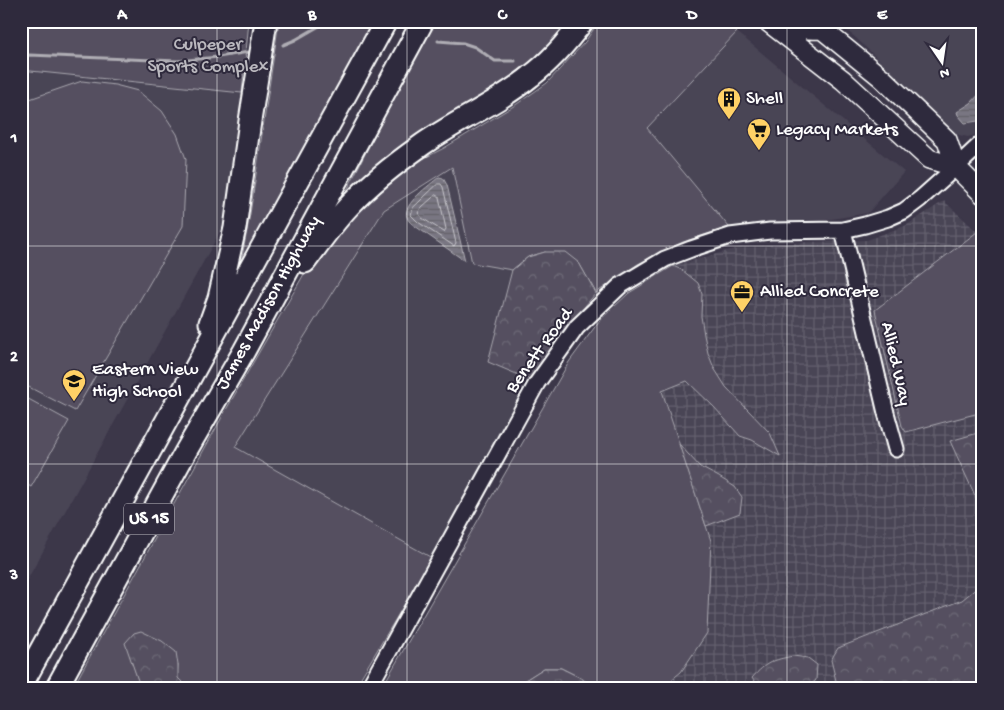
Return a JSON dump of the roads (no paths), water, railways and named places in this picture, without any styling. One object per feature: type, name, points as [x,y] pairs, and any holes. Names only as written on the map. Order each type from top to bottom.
[{"type":"highway","points":[[190,380],[219,298],[235,228],[266,21]]},
{"type":"highway","name":"James Madison Highway","points":[[21,686],[386,21]]},
{"type":"highway","name":"James Madison Highway","points":[[56,689],[186,451],[244,351],[423,21]]},
{"type":"highway","points":[[244,351],[330,227],[352,203],[381,175],[421,146],[532,76],[567,42],[583,21]]},
{"type":"main road","points":[[767,21],[843,80],[929,159],[956,167]]},
{"type":"main road","points":[[790,21],[806,30],[817,25],[882,78],[947,140],[956,167],[983,194]]},
{"type":"street","name":"Benett Road","points":[[368,689],[537,383],[577,327],[620,286],[665,259],[730,236],[770,231],[843,230],[888,218],[904,211],[983,142]]},
{"type":"street","name":"Allied Way","points":[[843,230],[896,448]]},
{"type":"water","points":[[983,90],[983,119],[965,123],[957,112],[971,103]]},
{"type":"water","points":[[439,177],[443,178],[447,185],[465,261],[409,221],[407,217],[409,206],[413,201]]},
{"type":"waterway","points":[[283,45],[328,21]]},
{"type":"waterway","points":[[438,41],[463,43],[475,47],[495,61],[515,61]]},
{"type":"waterway","points":[[21,56],[178,61],[249,52]]},
{"type":"place","name":"Shell","points":[[729,120]]},
{"type":"place","name":"Legacy Markets","points":[[759,151]]},
{"type":"place","name":"Allied Concrete","points":[[742,313]]},
{"type":"place","name":"Eastern View High School","points":[[74,402]]},
{"type":"park label","name":"Culpeper Sports Complex","points":[[208,56]]}]
